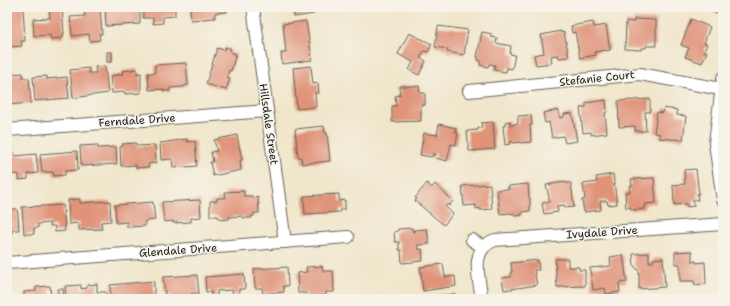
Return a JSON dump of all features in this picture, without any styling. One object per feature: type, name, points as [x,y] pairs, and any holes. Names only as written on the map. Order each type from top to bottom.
[{"type":"street","name":"Hillsdale Street","points":[[253,7],[285,242]]},
{"type":"street","name":"Stefanie Court","points":[[469,91],[640,74],[722,86]]},
{"type":"street","points":[[722,86],[715,143],[723,200]]},
{"type":"street","name":"Ferndale Drive","points":[[7,130],[267,111]]},
{"type":"street","name":"Ivydale Drive","points":[[483,247],[491,241],[500,239],[723,224]]},
{"type":"street","name":"Glendale Drive","points":[[7,263],[348,237]]},
{"type":"street","points":[[472,240],[483,247],[478,261],[482,299]]},
{"type":"building","points":[[49,7],[62,7],[63,38],[51,39],[50,35],[34,36],[33,19],[50,18]]},
{"type":"building","points":[[84,7],[100,7],[102,34],[99,34],[100,40],[90,41],[89,34],[72,36],[70,17],[85,16]]},
{"type":"building","points":[[105,7],[121,7],[122,11],[140,10],[140,24],[106,26]]},
{"type":"building","points":[[143,7],[175,7],[175,16],[163,17],[163,23],[153,24],[153,18],[143,18]]},
{"type":"building","points":[[190,7],[227,7],[227,12],[215,13],[215,18],[191,20]]},
{"type":"building","points":[[293,7],[313,7],[314,14],[294,17]]},
{"type":"building","points":[[703,7],[721,7],[718,14]]},
{"type":"building","points":[[23,8],[25,41],[21,41],[22,46],[11,47],[11,42],[7,42],[7,22],[9,21],[8,9]]},
{"type":"building","points":[[634,19],[656,20],[656,46],[646,46],[646,48],[641,48],[641,50],[625,49],[626,21],[634,22]]},
{"type":"building","points":[[691,19],[710,27],[704,43],[707,44],[704,51],[707,52],[702,63],[685,57],[689,48],[681,45]]},
{"type":"building","points":[[306,21],[312,60],[282,64],[281,53],[286,53],[283,24]]},
{"type":"building","points":[[593,22],[594,27],[606,25],[610,50],[595,52],[596,55],[580,58],[575,32],[572,33],[571,26]]},
{"type":"building","points":[[438,26],[468,30],[464,55],[447,52],[448,49],[435,47]]},
{"type":"building","points":[[561,31],[561,33],[564,32],[569,57],[559,58],[558,55],[551,56],[552,63],[536,65],[534,55],[544,53],[541,35]]},
{"type":"building","points":[[482,32],[492,34],[491,37],[497,38],[496,43],[511,46],[510,54],[515,55],[512,69],[507,68],[506,72],[494,70],[495,65],[489,64],[488,67],[480,65],[481,61],[478,60],[477,57]]},
{"type":"building","points":[[409,33],[432,44],[428,52],[424,51],[420,58],[426,61],[419,75],[409,70],[413,62],[398,54]]},
{"type":"building","points":[[225,47],[231,49],[230,52],[236,54],[231,71],[229,70],[227,77],[230,78],[226,90],[206,84],[217,48],[224,50]]},
{"type":"building","points":[[107,52],[112,52],[112,62],[107,62]]},
{"type":"building","points":[[186,63],[188,85],[184,87],[170,88],[170,91],[163,91],[163,89],[149,90],[148,73],[155,73],[155,65]]},
{"type":"building","points":[[105,66],[108,93],[73,98],[70,70],[89,68],[89,73],[96,73],[95,67]]},
{"type":"building","points":[[311,66],[313,84],[318,83],[319,93],[315,93],[316,107],[297,109],[293,68]]},
{"type":"building","points":[[137,69],[137,74],[141,73],[141,93],[112,93],[110,76],[123,74],[122,71]]},
{"type":"building","points":[[23,73],[23,78],[29,78],[31,103],[7,105],[7,80],[12,79],[12,74]]},
{"type":"building","points":[[47,76],[47,79],[67,77],[69,98],[35,101],[33,77]]},
{"type":"building","points":[[399,86],[419,86],[420,93],[425,93],[425,105],[421,105],[421,121],[392,122],[392,106],[396,106],[395,96],[400,95]]},
{"type":"building","points":[[650,99],[650,112],[645,112],[646,131],[635,131],[635,126],[619,127],[618,101]]},
{"type":"building","points":[[606,100],[607,112],[605,113],[607,133],[591,135],[591,132],[583,133],[580,108],[586,107],[586,103]]},
{"type":"building","points":[[664,108],[677,110],[677,115],[686,116],[683,140],[659,138],[660,134],[654,133],[657,112],[663,113]]},
{"type":"building","points":[[558,110],[560,118],[564,117],[564,114],[572,113],[577,141],[565,143],[563,136],[552,138],[549,122],[545,123],[543,113]]},
{"type":"building","points":[[531,115],[531,142],[510,142],[510,144],[505,145],[503,126],[505,126],[505,122],[510,121],[510,125],[514,125],[518,123],[518,116]]},
{"type":"building","points":[[493,122],[495,149],[469,151],[467,131],[482,128],[481,123]]},
{"type":"building","points":[[439,124],[456,128],[455,132],[458,132],[456,145],[451,144],[447,161],[435,158],[436,154],[433,154],[432,157],[420,155],[424,133],[437,135]]},
{"type":"building","points":[[324,126],[325,133],[327,133],[330,161],[302,164],[301,157],[298,157],[295,129]]},
{"type":"building","points":[[237,135],[242,160],[240,161],[241,170],[213,176],[210,162],[213,162],[211,152],[217,151],[214,140]]},
{"type":"building","points":[[187,139],[187,142],[195,141],[197,166],[173,168],[172,159],[161,160],[160,143]]},
{"type":"building","points":[[136,143],[137,146],[155,145],[156,163],[148,164],[149,167],[136,168],[136,165],[121,166],[120,147],[123,146],[122,144]]},
{"type":"building","points":[[97,145],[98,148],[116,147],[117,164],[81,166],[80,146]]},
{"type":"building","points":[[77,151],[78,170],[65,171],[65,175],[54,176],[53,172],[42,172],[40,154]]},
{"type":"building","points":[[14,152],[15,156],[36,154],[38,173],[28,174],[28,179],[19,180],[19,174],[7,175],[7,153]]},
{"type":"building","points":[[696,169],[699,194],[697,194],[698,200],[693,200],[694,206],[687,207],[687,204],[674,205],[673,185],[685,184],[684,170]]},
{"type":"building","points":[[613,174],[617,204],[608,205],[607,201],[600,201],[601,210],[584,212],[582,200],[585,199],[583,184],[597,182],[596,177]]},
{"type":"building","points":[[654,178],[656,203],[645,204],[646,206],[644,206],[644,209],[631,210],[631,207],[626,208],[625,192],[630,192],[629,186],[632,186],[631,179]]},
{"type":"building","points":[[565,182],[571,183],[574,207],[565,208],[564,205],[557,206],[558,212],[544,214],[542,203],[550,202],[546,185]]},
{"type":"building","points":[[427,183],[432,188],[435,184],[453,201],[449,206],[447,204],[445,206],[453,214],[444,225],[415,201],[417,199],[415,198]]},
{"type":"building","points":[[490,184],[492,209],[476,209],[476,205],[464,206],[462,186]]},
{"type":"building","points":[[528,184],[530,211],[522,212],[522,215],[515,216],[515,213],[500,214],[497,190],[509,189],[508,186]]},
{"type":"building","points":[[244,191],[244,196],[252,196],[253,198],[258,197],[259,213],[254,213],[254,216],[251,216],[252,218],[243,218],[243,216],[229,217],[229,219],[221,220],[218,216],[210,216],[210,201],[217,201],[217,198],[226,198],[225,192]]},
{"type":"building","points":[[339,194],[339,201],[345,200],[345,209],[340,209],[340,212],[305,214],[304,196]]},
{"type":"building","points":[[80,199],[80,203],[110,201],[111,221],[101,222],[102,229],[79,230],[79,223],[69,224],[68,200]]},
{"type":"building","points":[[200,200],[201,217],[191,218],[191,222],[164,222],[162,202]]},
{"type":"building","points":[[153,202],[155,220],[145,221],[145,226],[127,227],[127,222],[116,223],[115,205]]},
{"type":"building","points":[[63,205],[65,231],[55,232],[55,226],[50,226],[50,223],[38,224],[38,228],[34,228],[34,234],[24,234],[22,207]]},
{"type":"building","points":[[8,209],[17,209],[18,215],[19,230],[12,230],[12,233],[7,231],[7,214],[9,214]]},
{"type":"building","points":[[412,228],[413,232],[414,230],[427,229],[429,244],[418,245],[418,249],[422,249],[423,261],[402,263],[399,242],[395,242],[394,232],[398,231],[398,229]]},
{"type":"building","points":[[692,251],[692,261],[696,261],[696,263],[705,262],[706,284],[695,285],[694,281],[680,281],[680,264],[675,264],[675,252]]},
{"type":"building","points":[[649,253],[649,262],[653,262],[653,259],[663,258],[665,287],[639,289],[639,271],[634,266],[633,254]]},
{"type":"building","points":[[623,255],[627,282],[619,283],[620,292],[606,294],[605,288],[593,290],[590,268],[611,266],[610,257]]},
{"type":"building","points":[[555,259],[568,259],[568,267],[579,267],[579,270],[585,270],[585,286],[557,287]]},
{"type":"building","points":[[538,260],[539,270],[534,270],[537,285],[504,290],[502,278],[511,277],[511,263]]},
{"type":"building","points":[[443,264],[445,277],[455,276],[456,286],[423,291],[420,267]]},
{"type":"building","points":[[322,266],[323,271],[333,271],[334,292],[326,292],[326,295],[307,296],[306,293],[298,293],[297,273],[307,272],[306,267]]},
{"type":"building","points":[[287,267],[288,286],[283,286],[284,292],[263,294],[262,288],[255,288],[254,269]]},
{"type":"building","points":[[244,274],[245,289],[239,289],[239,295],[233,295],[232,290],[217,291],[217,296],[211,297],[211,292],[206,292],[205,277]]},
{"type":"building","points":[[197,275],[199,293],[191,293],[191,299],[172,299],[172,295],[165,295],[163,277]]},
{"type":"building","points":[[154,281],[154,299],[111,299],[110,285]]},
{"type":"building","points":[[97,284],[97,292],[106,292],[107,299],[66,299],[65,286],[81,285],[81,289],[87,288],[87,285]]},
{"type":"building","points":[[50,286],[51,297],[58,296],[58,289],[63,289],[64,299],[24,299],[24,292],[36,291],[36,287]]},
{"type":"building","points":[[7,289],[9,289],[10,299],[7,299]]},
{"type":"building","points":[[455,294],[455,299],[433,299],[433,296]]},
{"type":"building","points":[[537,296],[538,299],[519,299],[519,298]]}]
